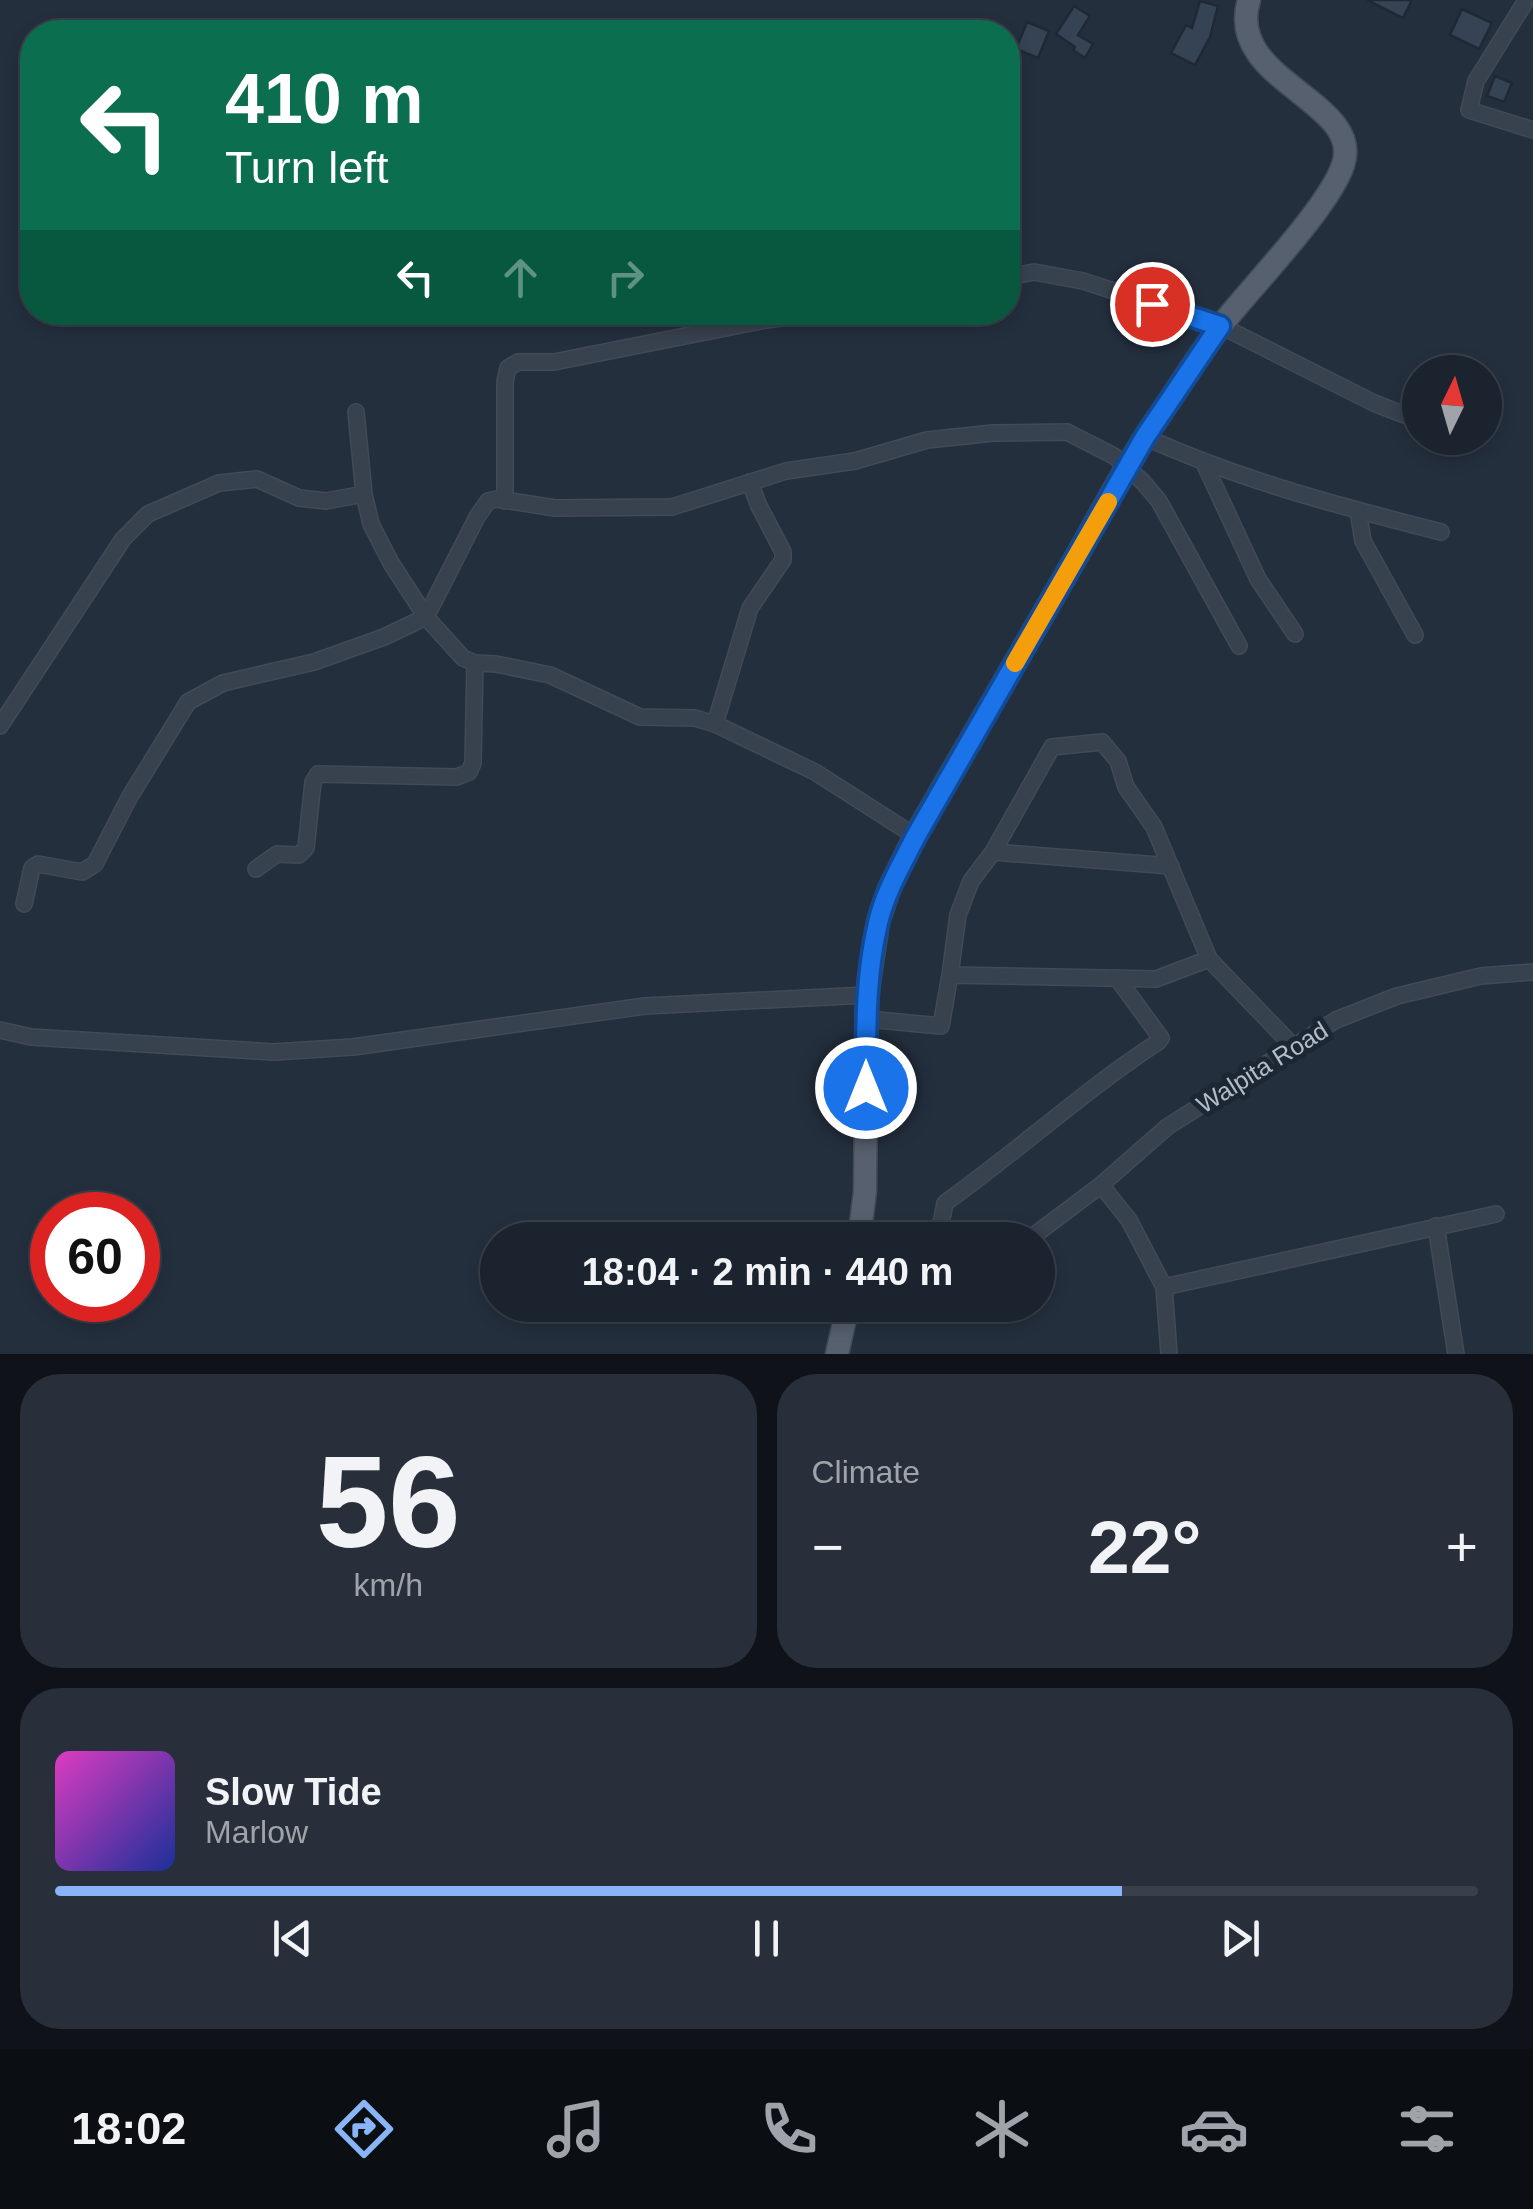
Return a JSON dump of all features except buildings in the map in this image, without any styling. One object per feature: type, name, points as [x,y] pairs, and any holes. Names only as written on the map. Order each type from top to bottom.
[{"type":"main road","points":[[862,1222],[866,1191],[866,995],[878,922],[889,889],[1145,437],[1220,326],[1315,210],[1344,164],[1346,151],[1338,126],[1262,61],[1248,32],[1246,10],[1250,0]]},
{"type":"main road","points":[[836,1354],[844,1322]]},
{"type":"street","points":[[1525,4],[1476,81],[1469,110],[1533,130]]},
{"type":"street","points":[[1020,275],[1034,272],[1083,281],[1220,326],[1402,413]]},
{"type":"street","points":[[505,500],[508,368],[518,362],[554,362],[741,325]]},
{"type":"street","points":[[356,412],[371,524],[390,563],[426,617],[462,658],[550,675],[640,718],[695,718],[715,724],[816,772],[916,836]]},
{"type":"street","points":[[24,904],[32,868],[38,864],[82,872],[95,864],[129,798],[188,702],[223,684],[314,662],[426,617],[488,501],[555,508],[672,507],[786,471],[855,461],[927,440],[993,433],[1067,432],[1114,456],[1159,501],[1239,646]]},
{"type":"street","points":[[1145,437],[1204,464],[1441,532]]},
{"type":"street","points":[[1204,464],[1258,579],[1296,634]]},
{"type":"street","points":[[0,726],[123,539],[148,514],[220,483],[257,479],[299,498],[326,501],[364,494]]},
{"type":"street","points":[[715,724],[750,608],[783,560],[783,552],[750,482]]},
{"type":"street","points":[[1358,511],[1364,541],[1415,635]]},
{"type":"street","points":[[256,870],[277,854],[299,855],[306,848],[313,782],[318,774],[457,778],[469,772],[473,762],[475,663]]},
{"type":"street","points":[[866,1020],[941,1026],[958,915],[971,881],[1052,747],[1102,742],[1118,761],[1126,786],[1154,827],[1209,959],[1293,1046]]},
{"type":"street","points":[[992,852],[1171,866]]},
{"type":"street","points":[[950,975],[1156,979],[1209,959]]},
{"type":"street","name":"Walpita Road","points":[[1052,1222],[1167,1127],[1336,1020],[1396,996],[1481,976],[1533,972]]},
{"type":"street","points":[[941,1222],[945,1203],[1003,1162],[1108,1074],[1161,1038],[1117,978]]},
{"type":"street","points":[[0,1030],[31,1037],[274,1052],[352,1047],[645,1006],[866,995]]},
{"type":"street","points":[[1101,1185],[1129,1220],[1164,1287],[1169,1354]]},
{"type":"street","points":[[1164,1287],[1496,1214]]},
{"type":"street","points":[[1436,1226],[1456,1354]]},
{"type":"slow traffic","points":[[1015,663],[1108,502]]},
{"type":"route","points":[[866,1088],[866,995],[878,922],[889,889],[1145,437],[1220,326],[1152,304]]}]
